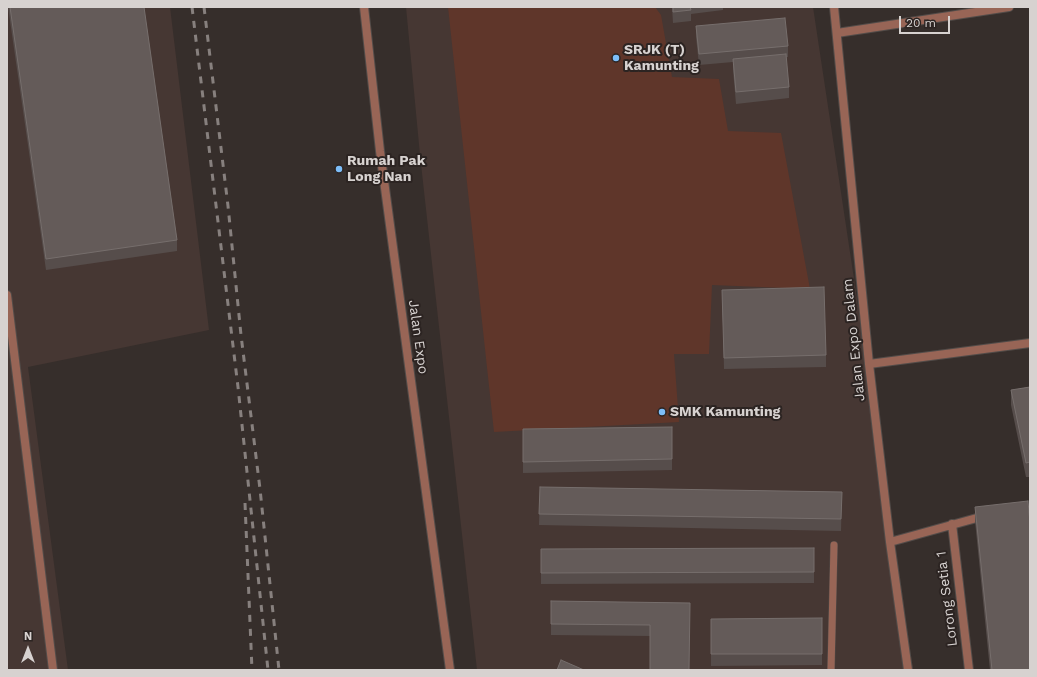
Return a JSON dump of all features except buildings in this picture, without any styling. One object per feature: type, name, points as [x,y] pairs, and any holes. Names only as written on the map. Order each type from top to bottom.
[{"type":"street","name":"Jalan Expo","points":[[364,7],[381,159],[450,670]]},
{"type":"street","name":"Jalan Expo Dalam","points":[[834,7],[869,364],[890,542],[908,670]]},
{"type":"street","points":[[837,33],[1009,7]]},
{"type":"street","points":[[7,295],[53,670]]},
{"type":"street","points":[[869,364],[1030,343]]},
{"type":"street","points":[[890,542],[994,513]]},
{"type":"street","name":"Lorong Setia 1","points":[[952,524],[968,670]]},
{"type":"lane","points":[[831,670],[834,545]]},
{"type":"shaded area","points":[[7,7],[170,7],[209,330],[28,367],[68,670],[7,670]]},
{"type":"shaded area","name":"SMK Kamunting","points":[[406,7],[813,7],[913,670],[477,670],[420,155]]},
{"type":"shaded area","points":[[448,7],[655,7],[661,15],[672,77],[719,79],[728,131],[781,133],[810,289],[712,285],[709,354],[674,354],[679,422],[494,432]]},
{"type":"railway","points":[[192,7],[238,387],[268,670]]},
{"type":"railway","points":[[204,7],[228,206],[279,670]]},
{"type":"railway","points":[[245,503],[252,670]]},
{"type":"place","name":"SRJK (T) Kamunting","points":[[616,58]]},
{"type":"place","name":"Rumah Pak Long Nan","points":[[339,169]]},
{"type":"place","name":"SMK Kamunting","points":[[662,412]]}]
